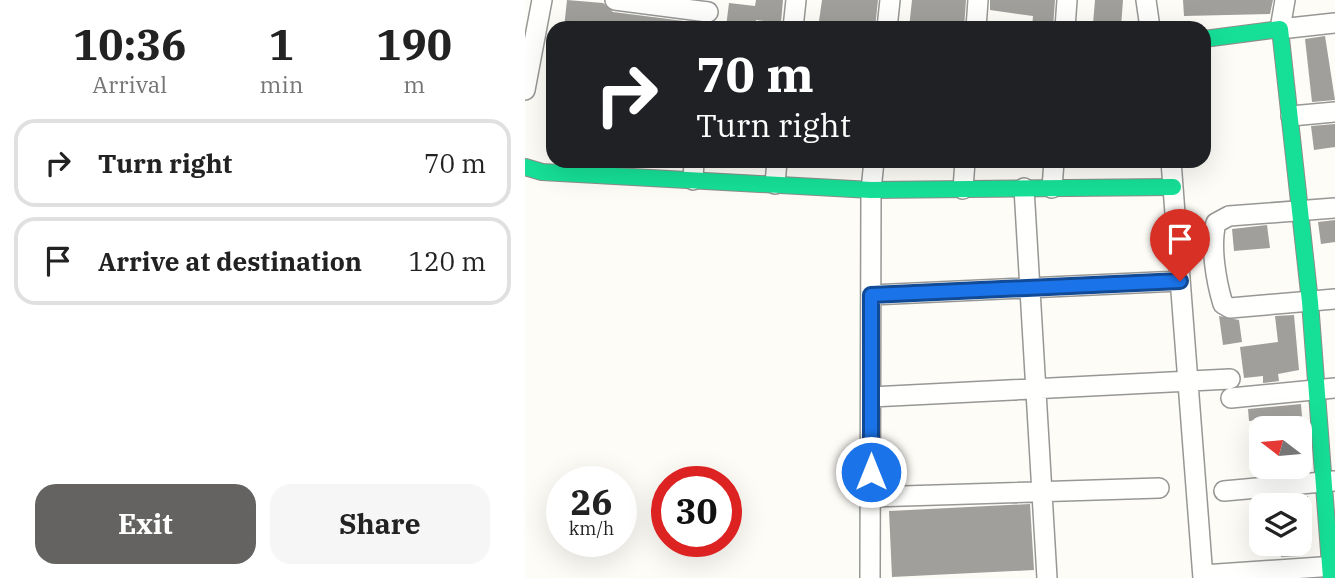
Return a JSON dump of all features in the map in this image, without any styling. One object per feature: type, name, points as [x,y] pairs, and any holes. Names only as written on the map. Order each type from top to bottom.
[{"type":"street","points":[[525,90],[543,0]]},
{"type":"street","points":[[615,0],[708,13]]},
{"type":"street","points":[[794,21],[796,0]]},
{"type":"street","points":[[888,21],[890,0]]},
{"type":"street","points":[[976,21],[978,0]]},
{"type":"street","points":[[1066,21],[1067,0]]},
{"type":"street","points":[[1146,0],[1149,21]]},
{"type":"street","points":[[1172,168],[1203,576],[1332,570],[1326,389],[1310,302],[1280,29],[1285,0]]},
{"type":"street","points":[[1211,38],[1335,23]]},
{"type":"street","points":[[1291,116],[1335,112]]},
{"type":"street","points":[[525,167],[542,172],[693,171],[775,184],[871,190],[1173,187]]},
{"type":"street","points":[[775,184],[777,168]]},
{"type":"street","points":[[870,578],[871,190],[873,168]]},
{"type":"street","points":[[963,189],[964,168]]},
{"type":"street","points":[[1052,188],[1053,168]]},
{"type":"street","points":[[1024,188],[1047,578]]},
{"type":"street","points":[[1335,208],[1221,219],[1214,234],[1220,294],[1223,304],[1230,308],[1335,299]]},
{"type":"street","points":[[871,295],[1180,281]]},
{"type":"street","points":[[871,397],[1188,380],[1231,388],[1326,389]]},
{"type":"street","points":[[1224,491],[1329,481]]},
{"type":"street","points":[[871,497],[1041,489],[1159,488]]},
{"type":"building","points":[[567,0],[603,3],[613,12],[684,21],[565,21]]},
{"type":"building","points":[[756,0],[783,0],[781,21],[727,21],[729,3],[755,6]]},
{"type":"building","points":[[822,0],[878,0],[876,21],[819,21]]},
{"type":"building","points":[[912,0],[966,0],[964,21],[910,21]]},
{"type":"building","points":[[990,0],[1055,0],[1054,21],[1033,21],[1033,16],[990,10]]},
{"type":"building","points":[[1095,0],[1123,0],[1121,21],[1093,21]]},
{"type":"building","points":[[1183,0],[1273,0],[1270,14],[1184,16]]},
{"type":"building","points":[[1325,36],[1335,100],[1312,102],[1305,39]]},
{"type":"building","points":[[1335,124],[1335,147],[1314,150],[1311,126]]},
{"type":"building","points":[[1335,220],[1335,242],[1321,244],[1318,222]]},
{"type":"building","points":[[1267,225],[1270,248],[1234,251],[1232,229]]},
{"type":"building","points":[[1294,315],[1299,370],[1278,374],[1279,381],[1263,383],[1263,376],[1244,378],[1240,347],[1278,342],[1275,316]]},
{"type":"building","points":[[1219,316],[1239,320],[1242,342],[1223,345]]},
{"type":"building","points":[[1301,404],[1302,416],[1249,416],[1249,421],[1248,409]]},
{"type":"building","points":[[1030,504],[1034,570],[892,577],[889,511]]},
{"type":"traffic: fast","points":[[1211,38],[1280,29],[1310,302],[1331,578]]},
{"type":"traffic: fast","points":[[525,167],[542,172],[871,190],[1173,187]]},
{"type":"route","points":[[871,472],[871,295],[1180,281]]}]
